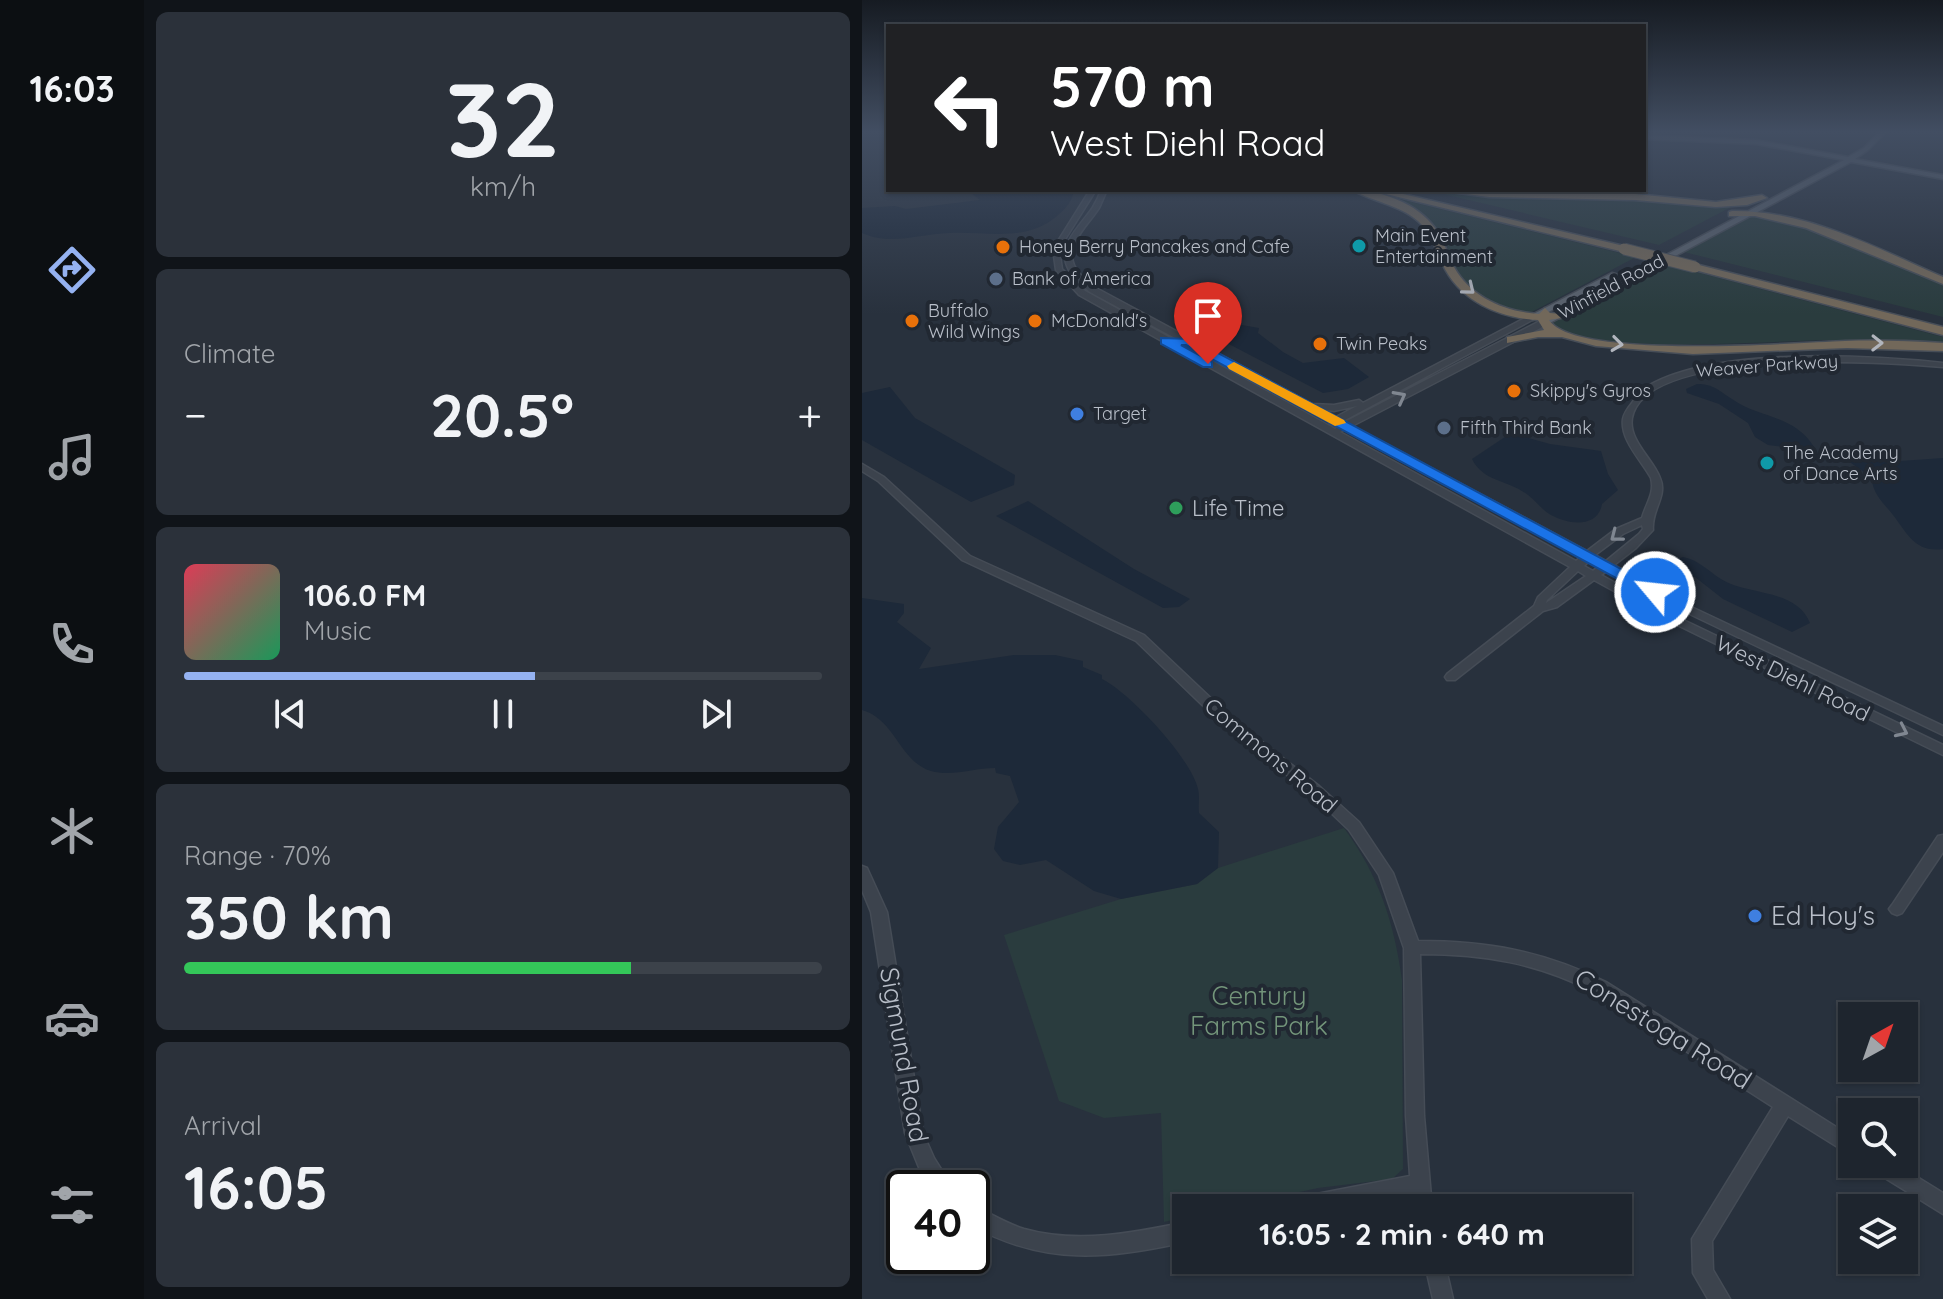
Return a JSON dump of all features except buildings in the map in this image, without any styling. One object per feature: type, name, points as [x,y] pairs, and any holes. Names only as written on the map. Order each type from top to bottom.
[{"type":"highway","points":[[1365,193],[1387,199],[1422,219],[1437,238],[1452,272],[1461,284],[1510,314],[1516,321],[1512,334],[1563,334],[1629,345],[1682,348],[1859,342],[1943,347]]},
{"type":"highway","points":[[1389,193],[1943,322]]},
{"type":"highway","points":[[1420,193],[1635,243],[1943,331]]},
{"type":"highway","points":[[1469,193],[1517,197],[1655,198],[1741,205],[1767,200],[1764,213],[1848,240],[1943,281]]},
{"type":"highway","points":[[1722,204],[1743,213],[1787,221]]},
{"type":"highway","points":[[1510,314],[1543,317],[1563,334]]},
{"type":"main road","name":"Winfield Road","points":[[1543,317],[1781,193]]},
{"type":"street","name":"West Diehl Road","points":[[1091,193],[1058,242],[1056,257],[1059,270],[1082,293],[1165,341],[1334,426],[1578,567],[1752,660],[1943,750]]},
{"type":"street","name":"West Diehl Road","points":[[1102,193],[1071,239],[1068,251],[1071,268],[1086,285],[1102,296],[1302,403],[1334,426],[1370,440],[1750,641],[1943,731]]},
{"type":"street","name":"Winfield Road","points":[[1334,426],[1363,417],[1543,317]]},
{"type":"street","name":"Winfield Road","points":[[1334,426],[1385,393],[1543,317]]},
{"type":"street","points":[[1151,346],[1165,341],[1188,341]]},
{"type":"street","name":"Weaver Parkway","points":[[1604,565],[1646,533],[1650,526],[1646,520],[1654,506],[1658,486],[1653,471],[1629,435],[1626,422],[1633,402],[1662,380],[1685,372],[1730,366],[1871,359],[1943,365]]},
{"type":"street","points":[[1302,403],[1345,407],[1385,393]]},
{"type":"street","points":[[1363,417],[1361,426],[1370,440]]},
{"type":"street","name":"Commons Road","points":[[862,467],[881,479],[966,558],[1140,638],[1230,724],[1334,806],[1354,826],[1386,873],[1406,922],[1412,948],[1420,1194]]},
{"type":"street","points":[[1539,608],[1542,599],[1589,557],[1623,530],[1646,520]]},
{"type":"street","points":[[1451,677],[1539,608],[1553,605],[1604,565]]},
{"type":"street","points":[[1897,909],[1943,840]]},
{"type":"street","name":"Sigmund Road","points":[[862,872],[879,912],[914,1133],[931,1170]]},
{"type":"street","name":"Conestoga Road","points":[[1412,948],[1488,948],[1560,967],[1600,987],[1838,1138]]},
{"type":"street","points":[[1720,1299],[1703,1273],[1702,1239],[1785,1104]]},
{"type":"street","points":[[1901,1178],[1943,1204]]},
{"type":"street","points":[[1368,1194],[1419,1184]]},
{"type":"street","points":[[990,1224],[1022,1240],[1062,1248],[1105,1248],[1172,1235]]},
{"type":"street","points":[[1437,1274],[1443,1299]]},
{"type":"green space","points":[[1373,193],[1636,257],[1526,315],[1516,313],[1495,304],[1467,284],[1455,267],[1440,232],[1423,215]]},
{"type":"green space","points":[[1437,193],[1516,198],[1690,202],[1731,207],[1659,245]]},
{"type":"green space","points":[[1751,216],[1818,232],[1943,284],[1943,317],[1684,252]]},
{"type":"green space","points":[[1662,263],[1943,337],[1943,344],[1827,340],[1642,343],[1572,334],[1549,324]]},
{"type":"green space","name":"Century Farms Park","points":[[1344,828],[1356,846],[1383,900],[1399,959],[1402,980],[1403,1169],[1392,1179],[1290,1194],[1172,1194],[1172,1220],[1164,1222],[1161,1113],[1104,1118],[1059,1101],[1004,935],[1121,899],[1197,884],[1218,868]]},
{"type":"water","points":[[971,193],[1073,193],[1057,216],[1032,230],[1019,233],[949,233],[883,239],[862,233],[862,208],[895,206],[906,209],[980,200]]},
{"type":"water","points":[[1179,318],[1218,326],[1259,328],[1258,333],[1303,363],[1344,358],[1369,377],[1348,389],[1323,393]]},
{"type":"water","points":[[1697,384],[1712,387],[1743,405],[1797,428],[1814,447],[1808,450],[1768,445],[1755,437],[1748,423],[1719,404],[1687,393],[1686,389]]},
{"type":"water","points":[[890,387],[915,418],[1015,475],[1014,485],[971,502],[862,440],[862,393]]},
{"type":"water","points":[[1511,433],[1550,444],[1601,451],[1608,474],[1618,490],[1589,521],[1566,521],[1551,515],[1521,490],[1490,477],[1472,459]]},
{"type":"water","points":[[1845,454],[1886,462],[1943,458],[1943,549],[1925,548],[1913,540],[1879,498],[1871,477],[1841,456]]},
{"type":"water","points":[[1028,501],[1134,569],[1190,599],[1179,607],[1163,608],[996,516]]},
{"type":"water","points":[[1683,557],[1699,563],[1732,584],[1783,598],[1803,612],[1810,623],[1792,632],[1723,599],[1695,577],[1678,572],[1668,562]]},
{"type":"water","points":[[862,598],[904,604],[904,613],[897,622],[931,648],[919,669],[1014,655],[1055,655],[1083,661],[1083,667],[1102,675],[1102,679],[1127,697],[1158,727],[1184,761],[1198,789],[1199,813],[1219,832],[1218,868],[1197,884],[1121,899],[1094,891],[1046,860],[1020,865],[1003,861],[994,849],[998,827],[1019,802],[1010,776],[996,773],[995,768],[955,773],[931,771],[912,759],[882,722],[862,710]]},
{"type":"slow traffic","points":[[1234,366],[1339,423]]},
{"type":"place","name":"Main Event Entertainment","points":[[1359,246]]},
{"type":"place","name":"Honey Berry Pancakes and Cafe","points":[[1003,247]]},
{"type":"place","name":"Bank of America","points":[[996,279]]},
{"type":"place","name":"Buffalo Wild Wings","points":[[912,321]]},
{"type":"place","name":"McDonald's","points":[[1035,321]]},
{"type":"place","name":"Twin Peaks","points":[[1320,344]]},
{"type":"place","name":"Skippy's Gyros","points":[[1514,391]]},
{"type":"place","name":"Target","points":[[1077,414]]},
{"type":"place","name":"Fifth Third Bank","points":[[1444,428]]},
{"type":"place","name":"The Academy of Dance Arts","points":[[1767,463]]},
{"type":"place","name":"Life Time","points":[[1176,508]]},
{"type":"place","name":"Ed Hoy's","points":[[1755,916]]},
{"type":"route","points":[[1208,364],[1165,341],[1188,341],[1655,592]]}]
